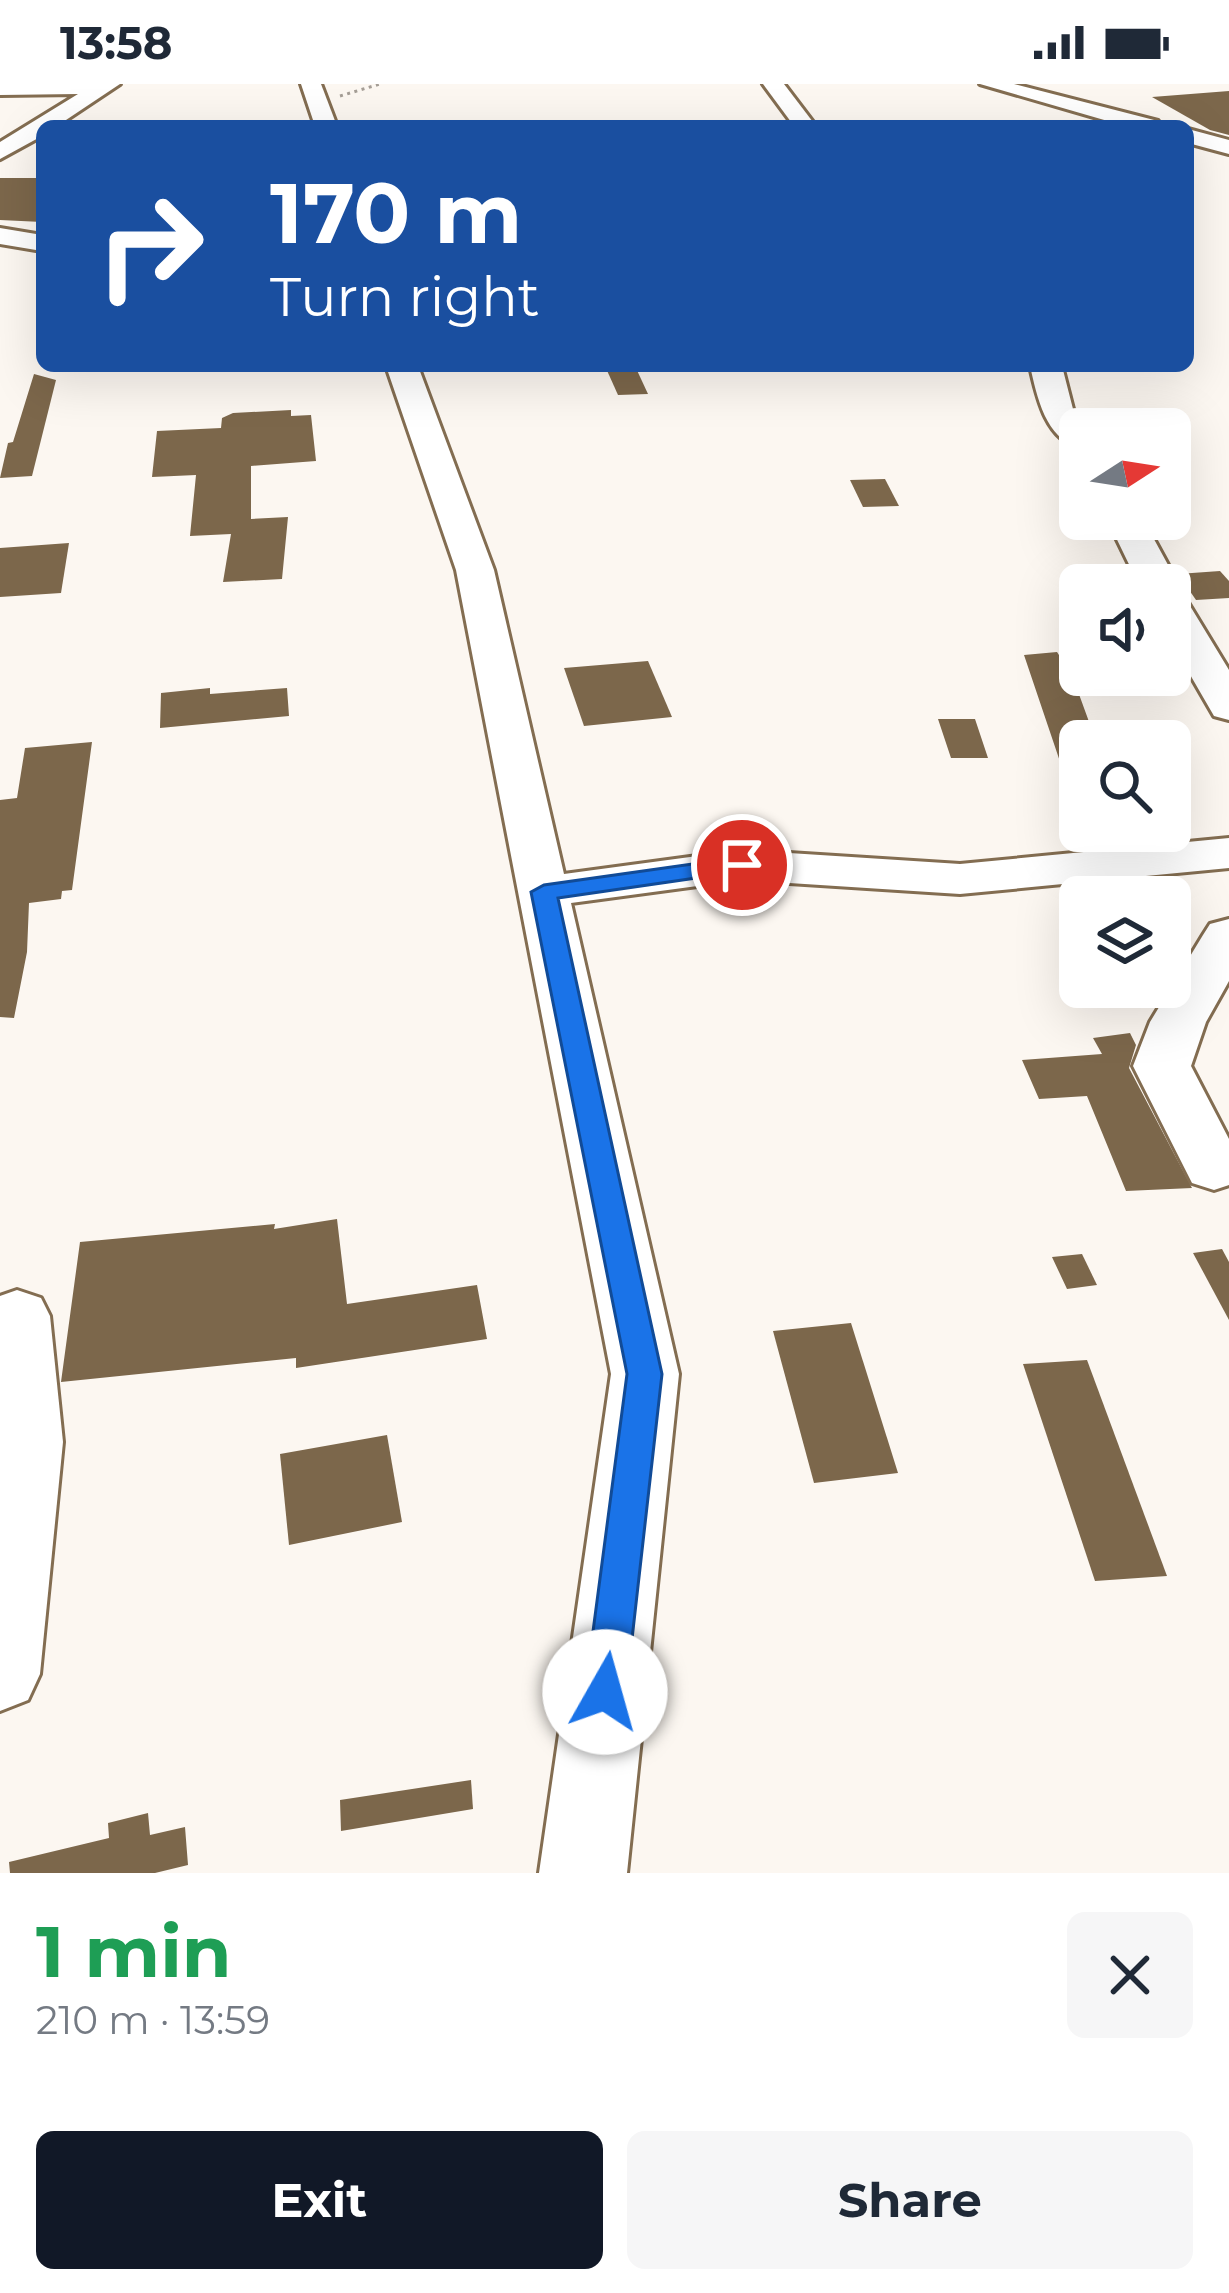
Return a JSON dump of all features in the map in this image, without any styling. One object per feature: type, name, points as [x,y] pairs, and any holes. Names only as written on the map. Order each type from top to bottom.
[{"type":"street","points":[[773,84],[800,120]]},
{"type":"street","points":[[990,84],[1127,120]]},
{"type":"street","points":[[0,89],[106,86]]},
{"type":"street","points":[[51,120],[106,86]]},
{"type":"street","points":[[0,152],[36,130]]},
{"type":"street","points":[[1194,138],[1229,148]]},
{"type":"street","points":[[0,236],[36,242]]},
{"type":"street","points":[[404,372],[475,570],[645,1374],[583,1873]]},
{"type":"street","points":[[1047,372],[1059,413]]},
{"type":"street","points":[[1191,641],[1229,707]]},
{"type":"street","points":[[544,892],[742,865],[960,879],[1229,853]]},
{"type":"street","points":[[1214,1168],[1162,1066],[1178,1022],[1229,934]]},
{"type":"street","points":[[0,1674],[27,1442],[17,1316]]},
{"type":"path","points":[[315,93],[380,84]]},
{"type":"building","points":[[1229,91],[1229,135],[1210,130],[1152,97]]},
{"type":"building","points":[[0,178],[36,178],[36,222],[0,220]]},
{"type":"building","points":[[608,372],[638,372],[648,394],[618,395]]},
{"type":"building","points":[[34,374],[56,380],[32,476],[0,478],[8,443],[13,442]]},
{"type":"building","points":[[291,410],[291,416],[311,415],[316,461],[251,466],[251,519],[288,517],[282,579],[223,582],[231,534],[190,536],[196,475],[152,477],[157,431],[221,428],[222,418],[233,413]]},
{"type":"building","points":[[885,479],[899,506],[863,507],[850,480]]},
{"type":"building","points":[[69,543],[61,593],[0,597],[0,548]]},
{"type":"building","points":[[1220,571],[1229,581],[1229,598],[1196,600],[1191,573]]},
{"type":"building","points":[[1057,652],[1059,696],[1080,696],[1088,720],[1059,720],[1059,759],[1024,655]]},
{"type":"building","points":[[648,661],[672,717],[584,726],[564,668]]},
{"type":"building","points":[[210,688],[210,694],[287,688],[289,716],[160,728],[161,693]]},
{"type":"building","points":[[938,719],[975,719],[988,758],[951,758]]},
{"type":"building","points":[[92,742],[72,890],[62,891],[61,899],[29,903],[27,952],[14,1018],[0,1017],[0,800],[17,798],[25,748]]},
{"type":"building","points":[[1130,1033],[1136,1045],[1129,1068],[1192,1188],[1126,1191],[1087,1096],[1039,1099],[1022,1060],[1102,1054],[1093,1038]]},
{"type":"building","points":[[337,1219],[347,1304],[477,1285],[487,1339],[296,1368],[296,1358],[61,1382],[80,1242],[275,1224],[274,1229]]},
{"type":"building","points":[[1222,1249],[1229,1262],[1229,1320],[1193,1253]]},
{"type":"building","points":[[1082,1254],[1097,1285],[1067,1289],[1052,1257]]},
{"type":"building","points":[[851,1323],[898,1473],[814,1483],[773,1331]]},
{"type":"building","points":[[1087,1360],[1167,1576],[1095,1581],[1023,1364]]},
{"type":"building","points":[[387,1435],[402,1522],[289,1545],[280,1454]]},
{"type":"building","points":[[471,1780],[473,1809],[341,1831],[340,1800]]},
{"type":"building","points":[[148,1813],[150,1835],[185,1827],[188,1865],[155,1873],[10,1873],[9,1862],[109,1838],[108,1823]]},
{"type":"route","points":[[605,1692],[645,1374],[544,892],[742,865]]}]
